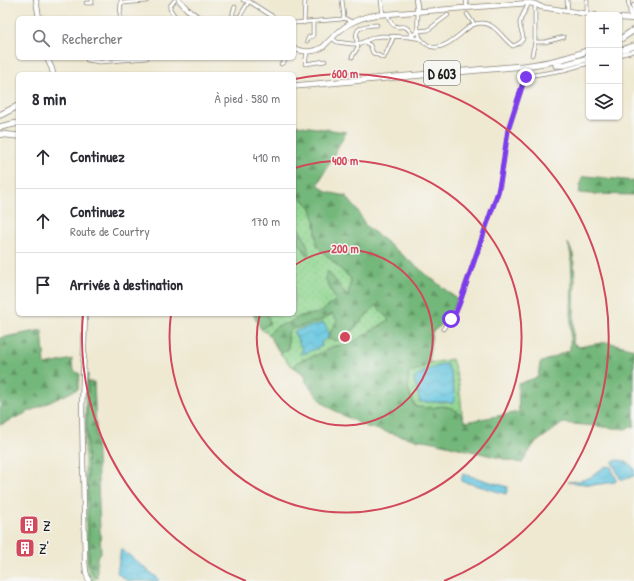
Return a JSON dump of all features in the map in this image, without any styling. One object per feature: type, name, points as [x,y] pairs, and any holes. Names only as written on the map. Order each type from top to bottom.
[{"type":"highway","points":[[622,33],[634,27]]},
{"type":"highway","points":[[622,37],[634,27]]},
{"type":"highway","points":[[622,49],[634,46]]},
{"type":"highway","name":"D 603","points":[[296,86],[524,66],[555,61],[575,56],[586,51]]},
{"type":"highway","name":"D 603","points":[[296,89],[525,70],[556,65],[586,55]]},
{"type":"highway","points":[[556,65],[564,65],[586,59]]},
{"type":"highway","points":[[0,116],[16,107]]},
{"type":"highway","points":[[0,124],[16,120]]},
{"type":"highway","points":[[0,127],[16,123]]},
{"type":"highway","points":[[0,134],[16,136]]},
{"type":"street","points":[[36,0],[39,16]]},
{"type":"street","points":[[86,3],[92,3],[92,0]]},
{"type":"street","points":[[120,16],[121,1],[147,0]]},
{"type":"street","points":[[175,0],[170,6],[170,9],[175,16]]},
{"type":"street","points":[[179,0],[196,16]]},
{"type":"street","points":[[243,0],[249,1],[272,16]]},
{"type":"street","points":[[304,23],[305,0]]},
{"type":"street","points":[[342,0],[345,27]]},
{"type":"street","points":[[381,0],[387,16],[396,27],[406,27],[411,36]]},
{"type":"street","points":[[416,0],[418,12],[418,31],[421,39]]},
{"type":"street","points":[[466,0],[467,8]]},
{"type":"street","points":[[568,0],[568,11]]},
{"type":"street","points":[[587,0],[587,12]]},
{"type":"street","points":[[628,0],[630,11],[633,16]]},
{"type":"street","points":[[241,16],[249,1]]},
{"type":"street","points":[[532,55],[535,42],[535,2]]},
{"type":"street","points":[[296,49],[311,52],[319,49],[352,22],[364,17],[535,2],[542,7],[586,14]]},
{"type":"street","points":[[332,38],[337,42],[357,44],[375,37],[411,36],[421,39],[430,47],[441,47],[474,24],[482,23],[492,26],[507,42],[513,46],[520,43],[523,38],[520,20],[529,3]]},
{"type":"street","points":[[633,16],[634,6]]},
{"type":"street","points":[[233,16],[232,12],[235,7]]},
{"type":"street","points":[[467,14],[474,24]]},
{"type":"street","points":[[411,36],[418,31],[428,30],[448,15]]},
{"type":"street","points":[[622,18],[633,16]]},
{"type":"street","points":[[296,24],[343,19],[352,22]]},
{"type":"street","points":[[307,41],[309,37],[314,36],[313,22]]},
{"type":"street","points":[[352,58],[358,47],[358,30],[369,25],[377,25]]},
{"type":"street","points":[[364,42],[370,45],[374,53],[384,58],[394,36]]},
{"type":"street","points":[[535,42],[545,42],[564,37]]},
{"type":"street","points":[[622,54],[634,51]]},
{"type":"street","points":[[307,52],[305,64],[325,61]]},
{"type":"street","points":[[48,60],[53,72]]},
{"type":"street","points":[[87,60],[100,62],[115,60]]},
{"type":"street","points":[[281,64],[285,60]]},
{"type":"street","points":[[443,329],[457,308],[495,203],[500,186],[508,130],[525,78],[528,76],[564,70],[586,64]]},
{"type":"street","points":[[85,316],[82,418],[86,572],[89,581]]},
{"type":"green space","points":[[296,124],[346,132],[318,184],[327,192],[346,196],[358,211],[365,225],[457,299],[448,318],[432,332],[429,355],[430,363],[422,368],[408,373],[408,390],[415,407],[432,408],[442,406],[452,408],[462,415],[465,422],[519,412],[518,384],[538,377],[540,363],[570,350],[572,280],[571,255],[568,243],[573,254],[575,279],[573,343],[579,347],[607,342],[634,349],[634,426],[625,429],[563,423],[534,444],[522,463],[430,441],[413,439],[367,427],[340,414],[323,403],[306,382],[305,375],[295,368],[295,364],[334,346],[350,344],[389,320],[376,305],[342,341],[327,339],[337,320],[332,314],[322,320],[292,329],[288,333],[288,350],[280,353],[268,334],[277,326],[288,323],[301,316],[320,313],[336,300],[325,278],[328,271],[348,297],[351,279],[317,246],[315,221],[311,208],[296,192]]},
{"type":"green space","points":[[587,176],[634,181],[634,195],[579,193],[582,177]]},
{"type":"green space","points":[[296,192],[311,208],[315,221],[317,246],[351,279],[348,297],[328,271],[325,278],[336,300],[320,313],[301,316],[288,323],[277,326],[268,334],[261,329],[270,323],[268,316],[296,316],[296,236],[297,242],[303,248],[306,255],[303,236],[296,226]]},
{"type":"green space","points":[[296,226],[308,246],[308,255],[307,255],[297,242]]},
{"type":"green space","points":[[376,305],[389,320],[350,344],[334,346],[317,355],[297,362],[295,364],[295,368],[289,364],[280,353],[288,350],[288,333],[292,329],[322,320],[332,314],[337,320],[328,339],[343,341]]},
{"type":"green space","points":[[254,316],[268,316],[270,323],[261,329]]},
{"type":"green space","points":[[42,330],[45,365],[72,359],[73,368],[80,374],[78,389],[0,425],[0,338]]},
{"type":"green space","points":[[452,359],[459,387],[462,415],[452,408],[442,406],[432,408],[416,407],[408,390],[408,373],[422,368],[430,363]]},
{"type":"green space","points":[[88,374],[87,413],[89,561],[95,581],[91,581],[88,574],[87,563],[85,424],[86,377]]},
{"type":"green space","points":[[88,382],[94,382],[101,554],[97,557],[97,578],[94,577],[89,561]]},
{"type":"water","points":[[324,323],[327,329],[328,336],[321,342],[322,346],[300,354],[303,349],[294,332]]},
{"type":"water","points":[[446,363],[451,374],[455,398],[452,404],[448,402],[420,402],[414,379],[425,371]]},
{"type":"water","points":[[617,460],[624,461],[634,468],[634,476],[623,480],[620,478],[612,462]]},
{"type":"water","points":[[608,466],[611,467],[617,480],[615,482],[593,485],[568,482],[591,477],[602,468]]},
{"type":"water","points":[[463,474],[508,487],[506,494],[461,481]]},
{"type":"water","points":[[121,549],[159,579],[158,581],[127,581],[117,573]]},
{"type":"place","name":"Z","points":[[29,525]]},
{"type":"place","name":"Z'","points":[[25,548]]},
{"type":"route","points":[[451,319],[456,312],[461,299],[500,186],[510,120],[526,77]]}]
